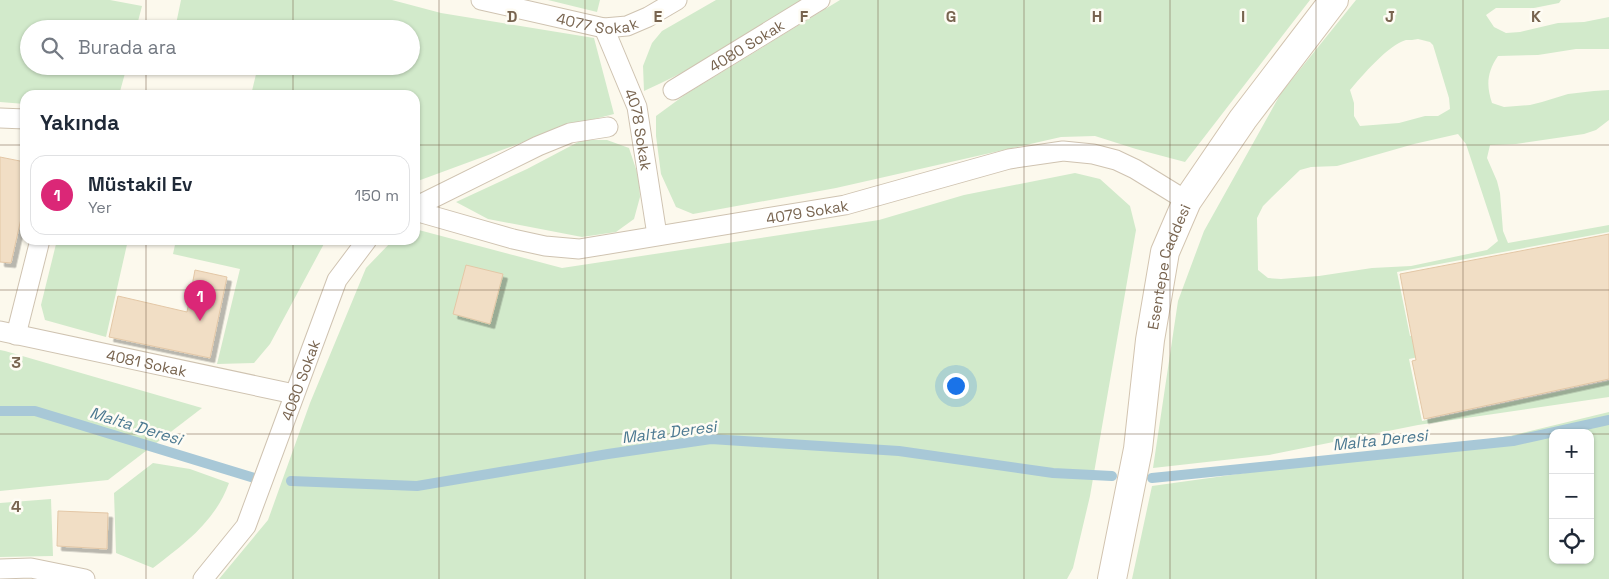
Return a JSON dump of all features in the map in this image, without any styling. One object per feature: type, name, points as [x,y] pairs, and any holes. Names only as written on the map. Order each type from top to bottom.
[{"type":"main road","name":"Esentepe Caddesi","points":[[1112,579],[1138,449],[1150,340],[1165,252],[1186,201],[1244,119],[1334,0]]},
{"type":"lane","name":"4077 Sokak","points":[[485,0],[604,28],[627,26],[648,17],[677,0]]},
{"type":"lane","name":"4080 Sokak","points":[[674,90],[820,0]]},
{"type":"lane","name":"4078 Sokak","points":[[604,28],[637,107],[657,235]]},
{"type":"lane","points":[[0,118],[20,119]]},
{"type":"lane","points":[[420,205],[538,146],[570,134],[608,128]]},
{"type":"lane","name":"4079 Sokak","points":[[420,212],[513,239],[545,246],[579,249],[845,205],[1009,159],[1063,151],[1093,154],[1116,160],[1186,201]]},
{"type":"lane","points":[[8,333],[38,245]]},
{"type":"lane","name":"4080 Sokak","points":[[203,579],[246,526],[337,280],[363,245]]},
{"type":"lane","name":"4081 Sokak","points":[[8,333],[294,394]]},
{"type":"lane","points":[[0,569],[31,568],[85,579]]},
{"type":"green space","points":[[0,0],[110,0],[142,6],[138,20],[20,20],[20,75],[125,75],[120,90],[20,90],[20,104],[0,102]]},
{"type":"green space","points":[[181,0],[392,0],[441,13],[594,38],[614,114],[567,126],[420,180],[420,90],[252,90],[256,75],[420,75],[420,20],[177,20]]},
{"type":"green space","points":[[548,0],[600,0],[597,12]]},
{"type":"green space","points":[[716,0],[807,0],[706,60],[644,91],[643,66],[652,43],[662,31]]},
{"type":"green space","points":[[840,0],[1310,0],[1185,162],[1095,136],[1061,137],[836,188],[693,214],[676,207],[661,174],[656,136],[656,116],[686,94]]},
{"type":"green space","points":[[1356,0],[1561,0],[1559,3],[1534,8],[1496,8],[1486,15],[1494,27],[1506,33],[1520,32],[1558,23],[1584,22],[1609,17],[1609,49],[1576,49],[1538,55],[1498,56],[1490,73],[1488,84],[1492,103],[1504,107],[1530,105],[1568,94],[1609,90],[1609,120],[1596,130],[1584,134],[1516,144],[1490,145],[1487,158],[1500,193],[1503,231],[1508,243],[1609,225],[1609,232],[1397,272],[1410,336],[1609,298],[1609,316],[1409,359],[1422,421],[1609,381],[1609,397],[1418,425],[1269,455],[1153,468],[1178,301],[1204,231],[1281,93]],"holes":[[[1418,39],[1430,42],[1433,45],[1449,98],[1450,109],[1438,116],[1425,116],[1399,123],[1360,126],[1354,116],[1354,103],[1350,90],[1391,48],[1406,40]],[[1458,134],[1466,144],[1498,241],[1487,250],[1411,266],[1372,268],[1319,276],[1281,279],[1268,278],[1258,270],[1257,218],[1263,206],[1300,170],[1311,167],[1337,166],[1414,144]]]},
{"type":"green space","points":[[582,140],[607,140],[629,148],[639,178],[640,197],[634,219],[616,232],[582,237],[488,219],[456,202],[527,169]]},
{"type":"green space","points":[[1075,173],[1100,179],[1130,206],[1136,230],[1090,496],[1073,568],[1067,579],[219,579],[268,520],[310,403],[366,268],[388,245],[420,245],[420,230],[562,268],[879,220],[964,195]]},
{"type":"green space","points":[[56,245],[127,245],[106,337],[45,320],[41,305]]},
{"type":"green space","points":[[175,245],[323,245],[270,344],[254,363],[217,364],[240,269],[173,254]]},
{"type":"green space","points":[[0,350],[202,408],[108,480],[0,491]]},
{"type":"green space","points":[[1609,412],[1609,579],[1132,579],[1152,486],[1510,436]]},
{"type":"green space","points":[[153,463],[190,469],[229,483],[223,497],[207,521],[187,541],[153,568],[116,553],[114,493]]},
{"type":"green space","points":[[51,499],[53,556],[0,557],[0,503]]},
{"type":"building","points":[[0,157],[20,161],[20,223],[11,263],[0,262]]},
{"type":"building","points":[[1609,234],[1609,379],[1424,419],[1412,361],[1416,360],[1400,274]]},
{"type":"building","points":[[466,265],[503,274],[490,324],[453,314]]},
{"type":"building","points":[[195,270],[227,277],[210,358],[109,337],[118,296],[187,312]]},
{"type":"building","points":[[58,511],[108,513],[107,549],[57,546]]},
{"type":"waterway","name":"Malta Deresi","points":[[0,411],[35,411],[261,480]]},
{"type":"waterway","name":"Malta Deresi","points":[[1152,478],[1513,441],[1609,420]]},
{"type":"waterway","name":"Malta Deresi","points":[[291,481],[417,486],[711,439],[899,451],[1053,473],[1112,476]]},
{"type":"place","name":"Müstakil Ev","points":[[200,321]]}]
